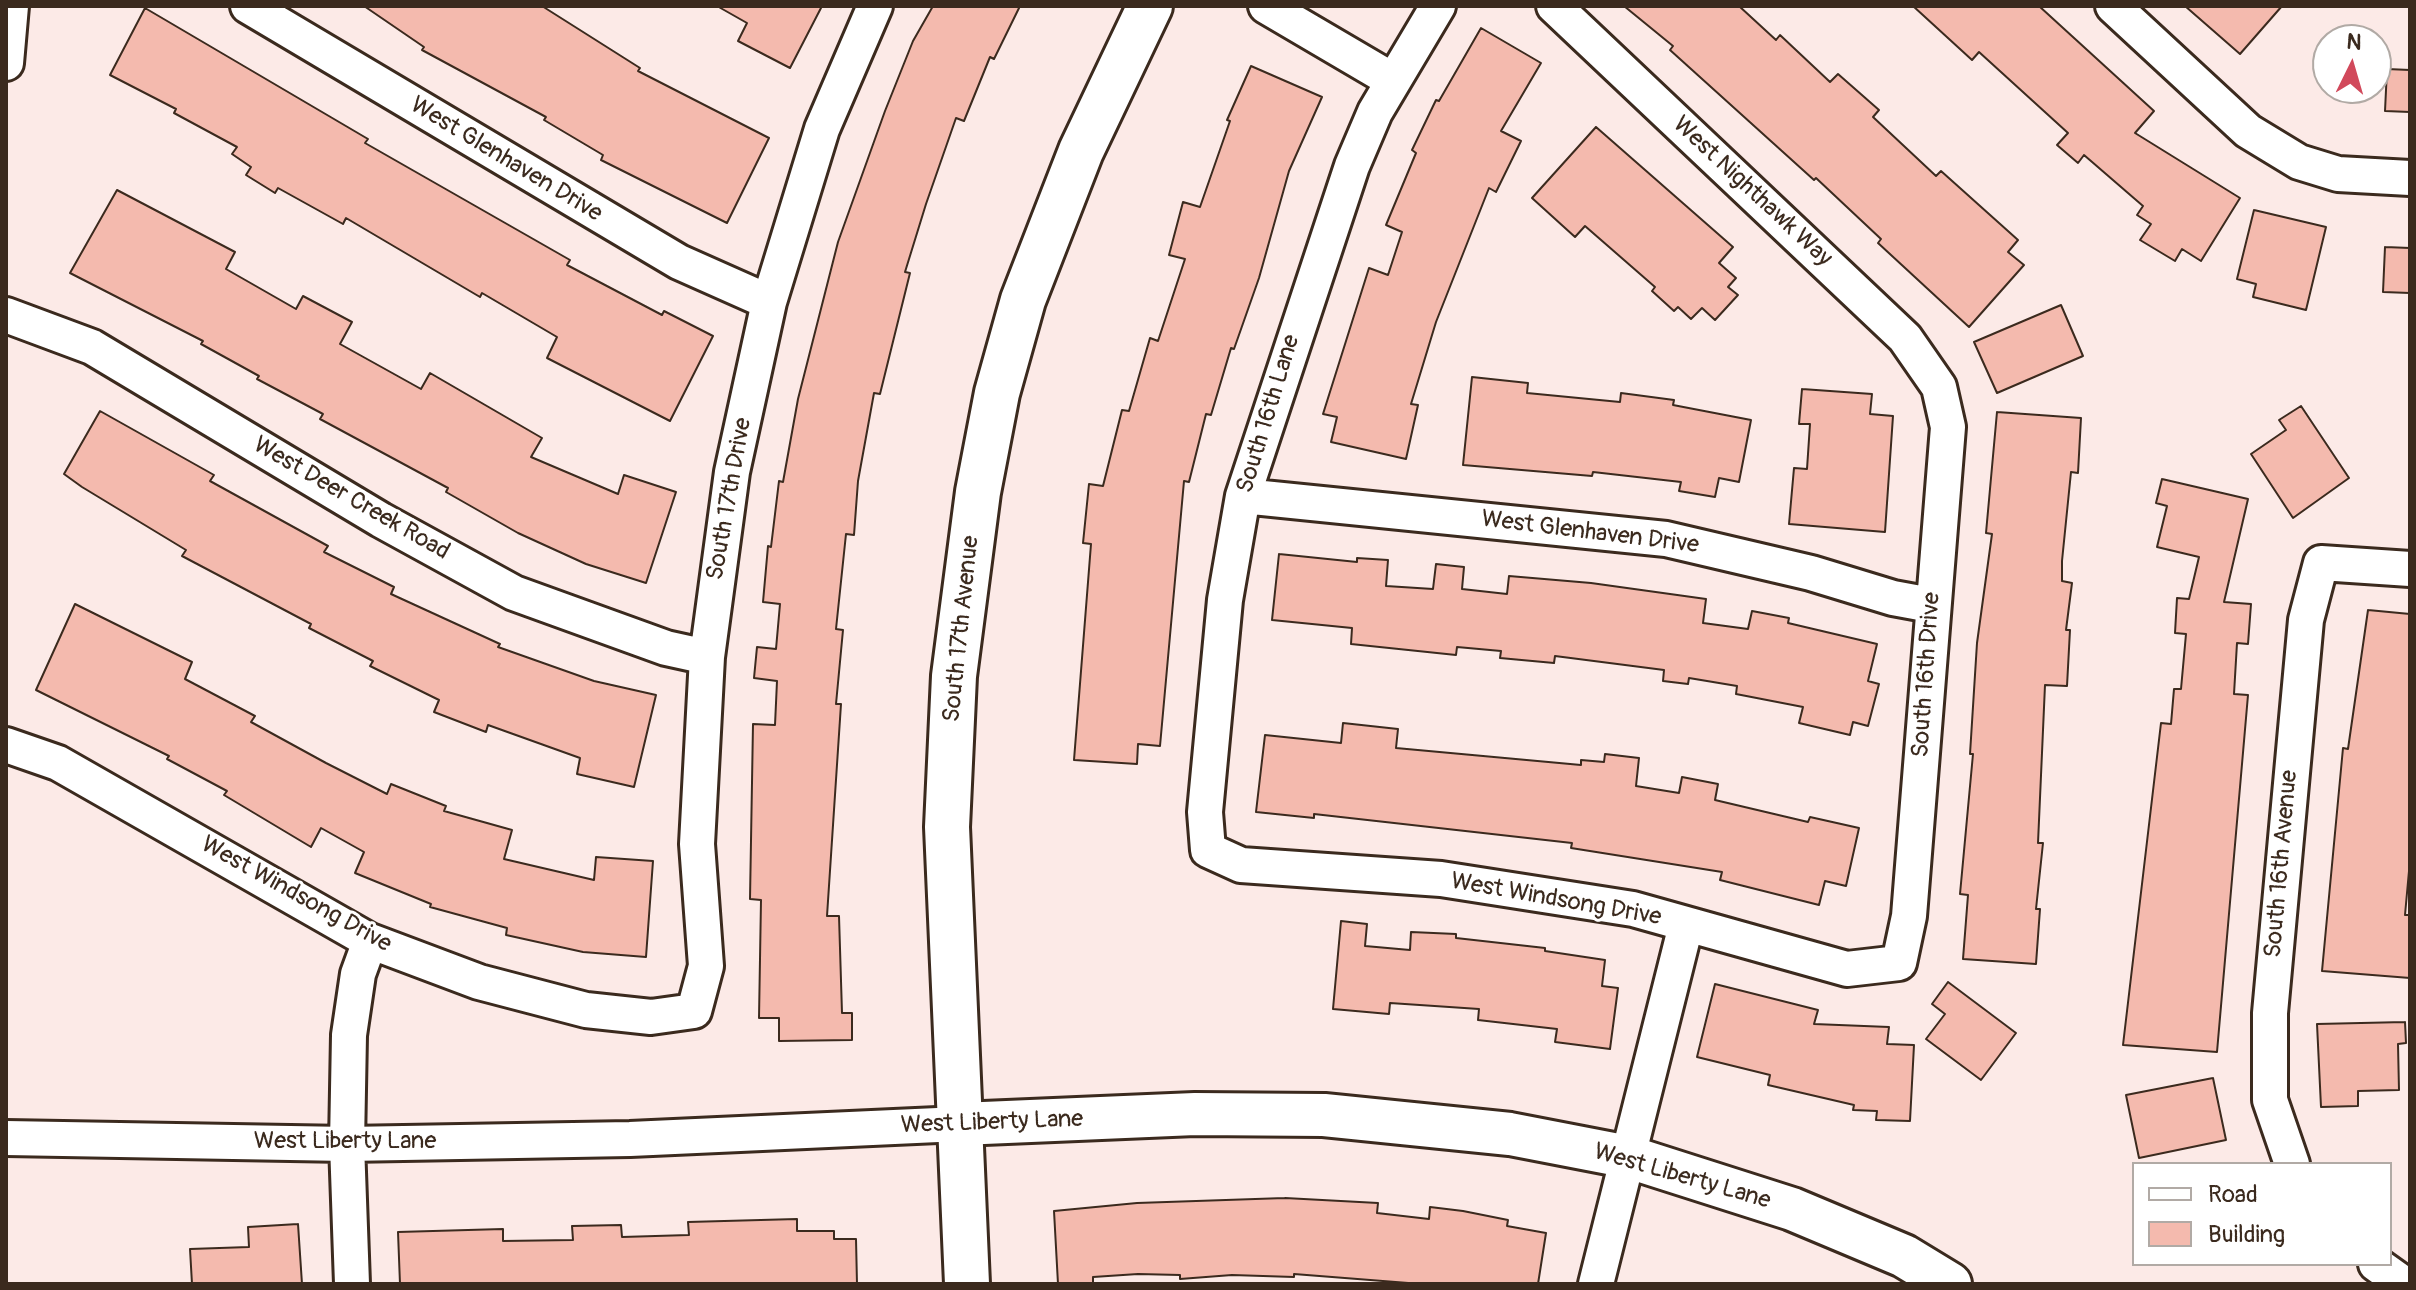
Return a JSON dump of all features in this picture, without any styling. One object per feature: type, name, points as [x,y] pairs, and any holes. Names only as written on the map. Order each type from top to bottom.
[{"type":"main road","name":"South 17th Avenue","points":[[967,1284],[948,797],[954,676],[978,492],[997,393],[1023,300],[1081,151],[1150,6]]},
{"type":"street","points":[[6,63],[11,6]]},
{"type":"street","name":"West Glenhaven Drive","points":[[248,6],[679,262],[769,302]]},
{"type":"street","name":"South 17th Drive","points":[[694,1011],[706,966],[697,844],[707,657],[732,472],[769,302],[822,129],[875,6]]},
{"type":"street","points":[[1266,6],[1392,80]]},
{"type":"street","name":"South 16th Lane","points":[[1208,850],[1205,812],[1225,600],[1243,496],[1337,208],[1375,112],[1438,6]]},
{"type":"street","name":"West Nighthawk Way","points":[[1554,6],[1905,338],[1939,387]]},
{"type":"street","points":[[2113,6],[2248,131],[2299,162],[2338,174],[2410,178]]},
{"type":"street","name":"West Deer Creek Road","points":[[6,315],[92,347],[381,520],[514,593],[666,648],[707,657]]},
{"type":"street","name":"South 16th Drive","points":[[1899,963],[1909,916],[1931,605],[1948,427],[1939,387]]},
{"type":"street","name":"West Glenhaven Drive","points":[[1243,496],[1666,539],[1931,605]]},
{"type":"street","name":"South 16th Avenue","points":[[2291,1162],[2270,1100],[2270,1013],[2304,636],[2321,563],[2410,569]]},
{"type":"street","name":"West Windsong Drive","points":[[6,745],[58,763],[370,941],[479,982],[586,1010],[651,1017],[694,1011]]},
{"type":"street","name":"West Windsong Drive","points":[[1208,850],[1241,865],[1441,879],[1633,909],[1847,969],[1899,963]]},
{"type":"street","points":[[1596,1284],[1686,925]]},
{"type":"street","points":[[352,1284],[347,1144],[349,1035],[358,974],[370,941]]},
{"type":"street","name":"West Liberty Lane","points":[[6,1138],[347,1144],[630,1139],[1195,1114],[1324,1115],[1510,1134],[1629,1157],[1792,1209],[1904,1256],[1950,1284]]},
{"type":"street","points":[[2379,1266],[2404,1284]]},
{"type":"building","points":[[364,6],[542,6],[640,68],[638,71],[769,138],[727,223],[601,160],[603,155],[544,120],[546,117],[422,50],[424,47]]},
{"type":"building","points":[[717,6],[822,6],[790,68],[738,41],[747,23]]},
{"type":"building","points":[[933,6],[1020,6],[994,59],[990,57],[964,121],[956,118],[926,204],[905,272],[910,273],[880,394],[874,393],[858,481],[854,535],[846,534],[836,629],[843,630],[836,704],[841,704],[827,916],[839,916],[842,1013],[852,1013],[852,1040],[779,1041],[779,1018],[759,1018],[761,900],[750,899],[753,724],[775,725],[777,681],[754,678],[757,647],[776,649],[780,604],[763,602],[768,546],[771,547],[779,481],[783,482],[798,399],[838,242],[913,41]]},
{"type":"building","points":[[1624,6],[1739,6],[1776,40],[1780,35],[1830,82],[1838,74],[1879,110],[1873,117],[1936,176],[1941,171],[2018,240],[2008,252],[2024,265],[1969,327],[1878,243],[1881,239],[1816,178],[1814,180],[1670,50],[1673,46]]},
{"type":"building","points":[[1913,6],[2039,6],[2154,111],[2135,133],[2240,198],[2201,261],[2182,249],[2175,261],[2140,240],[2151,224],[2137,215],[2143,206],[2084,155],[2078,163],[2057,145],[2068,133],[1979,52],[1972,60]]},
{"type":"building","points":[[2185,6],[2282,6],[2240,54]]},
{"type":"building","points":[[145,8],[368,139],[365,143],[570,260],[567,265],[662,315],[664,311],[713,336],[670,421],[547,358],[557,337],[482,293],[480,297],[346,218],[343,224],[278,188],[275,193],[246,175],[251,167],[232,154],[237,147],[174,113],[176,109],[110,75]]},
{"type":"building","points":[[1481,28],[1541,63],[1501,131],[1521,141],[1496,192],[1489,188],[1436,322],[1411,404],[1418,405],[1406,459],[1331,442],[1337,417],[1323,414],[1369,268],[1388,275],[1402,232],[1386,225],[1416,153],[1412,150],[1436,100],[1439,101]]},
{"type":"building","points":[[1251,66],[1322,97],[1289,171],[1259,278],[1234,349],[1231,348],[1211,415],[1206,414],[1189,482],[1184,481],[1160,746],[1138,744],[1137,764],[1074,760],[1091,544],[1083,543],[1089,484],[1103,486],[1122,410],[1129,411],[1150,338],[1158,341],[1185,259],[1169,255],[1183,202],[1200,207],[1230,121],[1227,120]]},
{"type":"building","points":[[2392,69],[2410,70],[2410,112],[2385,111],[2385,104],[2392,104]]},
{"type":"building","points":[[1596,127],[1733,247],[1719,263],[1736,278],[1728,287],[1738,295],[1715,320],[1702,308],[1691,319],[1678,307],[1674,311],[1652,291],[1655,287],[1585,226],[1575,237],[1532,198]]},
{"type":"building","points":[[117,190],[235,252],[226,269],[296,309],[303,296],[352,322],[340,344],[421,389],[430,373],[542,438],[531,457],[618,494],[624,475],[676,492],[646,583],[586,564],[518,533],[446,492],[448,488],[320,419],[323,414],[257,379],[259,376],[201,344],[203,341],[70,273]]},
{"type":"building","points":[[2254,210],[2326,227],[2306,310],[2253,297],[2256,284],[2237,279]]},
{"type":"building","points":[[2385,247],[2410,248],[2410,293],[2383,292]]},
{"type":"building","points":[[2061,305],[2083,356],[1997,393],[1974,342]]},
{"type":"building","points":[[1472,377],[1528,383],[1527,393],[1620,402],[1621,393],[1674,400],[1673,405],[1751,420],[1739,482],[1719,478],[1715,497],[1679,491],[1681,482],[1593,472],[1592,476],[1463,465]]},
{"type":"building","points":[[1802,389],[1872,394],[1870,414],[1893,416],[1885,532],[1789,524],[1794,468],[1807,469],[1810,424],[1799,424]]},
{"type":"building","points":[[2301,406],[2349,478],[2293,518],[2251,454],[2286,430],[2279,420]]},
{"type":"building","points":[[100,411],[214,475],[210,481],[328,546],[324,552],[394,587],[391,594],[500,644],[498,647],[594,681],[656,695],[634,787],[577,774],[580,758],[488,725],[486,732],[434,712],[439,700],[370,666],[373,661],[309,628],[311,624],[182,556],[186,550],[82,487],[64,474]]},
{"type":"building","points":[[1997,412],[2081,418],[2078,473],[2071,472],[2062,561],[2062,581],[2072,583],[2066,630],[2070,630],[2067,686],[2045,685],[2038,843],[2043,843],[2036,909],[2040,909],[2036,964],[1963,959],[1968,895],[1960,894],[1973,754],[1970,754],[1977,643],[1992,534],[1986,533]]},
{"type":"building","points":[[2162,479],[2248,499],[2224,602],[2251,604],[2248,644],[2237,643],[2234,694],[2248,695],[2217,1052],[2123,1045],[2161,723],[2171,724],[2174,689],[2181,689],[2186,634],[2175,633],[2177,598],[2189,599],[2199,557],[2157,547],[2167,506],[2156,503]]},
{"type":"building","points":[[1279,554],[1357,562],[1357,558],[1388,560],[1386,586],[1433,589],[1436,564],[1464,567],[1462,589],[1507,594],[1509,576],[1591,583],[1706,599],[1703,623],[1748,629],[1752,611],[1789,618],[1788,623],[1877,644],[1868,681],[1879,684],[1868,726],[1853,722],[1850,735],[1799,723],[1803,707],[1736,694],[1737,686],[1689,678],[1688,684],[1663,681],[1664,670],[1555,656],[1554,663],[1500,658],[1501,651],[1457,647],[1456,655],[1351,644],[1352,628],[1272,620]]},
{"type":"building","points":[[75,604],[192,662],[185,679],[255,716],[251,722],[326,763],[387,794],[391,784],[446,806],[444,811],[512,830],[504,859],[594,880],[596,857],[653,861],[646,957],[583,952],[506,935],[507,928],[430,907],[431,904],[355,873],[364,852],[321,828],[311,847],[224,795],[227,791],[167,759],[169,756],[36,690]]},
{"type":"building","points":[[2368,610],[2410,614],[2410,860],[2405,915],[2410,915],[2410,978],[2322,971],[2343,748],[2348,749]]},
{"type":"building","points":[[1343,723],[1398,729],[1396,748],[1581,765],[1581,760],[1604,762],[1605,754],[1639,758],[1636,786],[1679,793],[1682,777],[1718,784],[1715,800],[1808,822],[1810,817],[1859,828],[1846,886],[1825,881],[1819,905],[1720,880],[1722,872],[1571,848],[1572,843],[1314,814],[1314,818],[1256,812],[1265,735],[1341,743]]},
{"type":"building","points":[[1341,921],[1367,924],[1365,946],[1410,950],[1411,932],[1456,934],[1456,938],[1545,948],[1545,951],[1605,960],[1602,986],[1618,988],[1610,1049],[1555,1042],[1557,1029],[1478,1020],[1479,1009],[1390,1003],[1389,1014],[1333,1009]]},
{"type":"building","points":[[1948,982],[2016,1033],[1981,1080],[1926,1039],[1945,1014],[1932,1004]]},
{"type":"building","points":[[1715,984],[1818,1010],[1814,1024],[1889,1027],[1887,1044],[1914,1045],[1910,1121],[1876,1120],[1877,1111],[1853,1110],[1854,1105],[1768,1085],[1770,1075],[1697,1057]]},
{"type":"building","points":[[2405,1022],[2406,1043],[2398,1044],[2399,1090],[2358,1091],[2358,1106],[2321,1107],[2317,1024]]},
{"type":"building","points":[[2213,1078],[2226,1140],[2139,1158],[2126,1095]]},
{"type":"building","points":[[1285,1198],[1378,1203],[1377,1213],[1429,1219],[1430,1207],[1508,1220],[1507,1226],[1546,1233],[1538,1284],[1421,1284],[1294,1274],[1294,1277],[1232,1275],[1180,1279],[1180,1275],[1138,1274],[1093,1277],[1093,1284],[1058,1284],[1054,1211],[1137,1203]]},
{"type":"building","points":[[797,1219],[797,1231],[834,1231],[834,1239],[856,1239],[857,1284],[400,1284],[398,1232],[503,1229],[503,1241],[573,1240],[572,1226],[621,1225],[622,1237],[689,1235],[688,1222]]},
{"type":"building","points":[[298,1224],[302,1284],[192,1284],[190,1249],[249,1247],[248,1227]]}]
